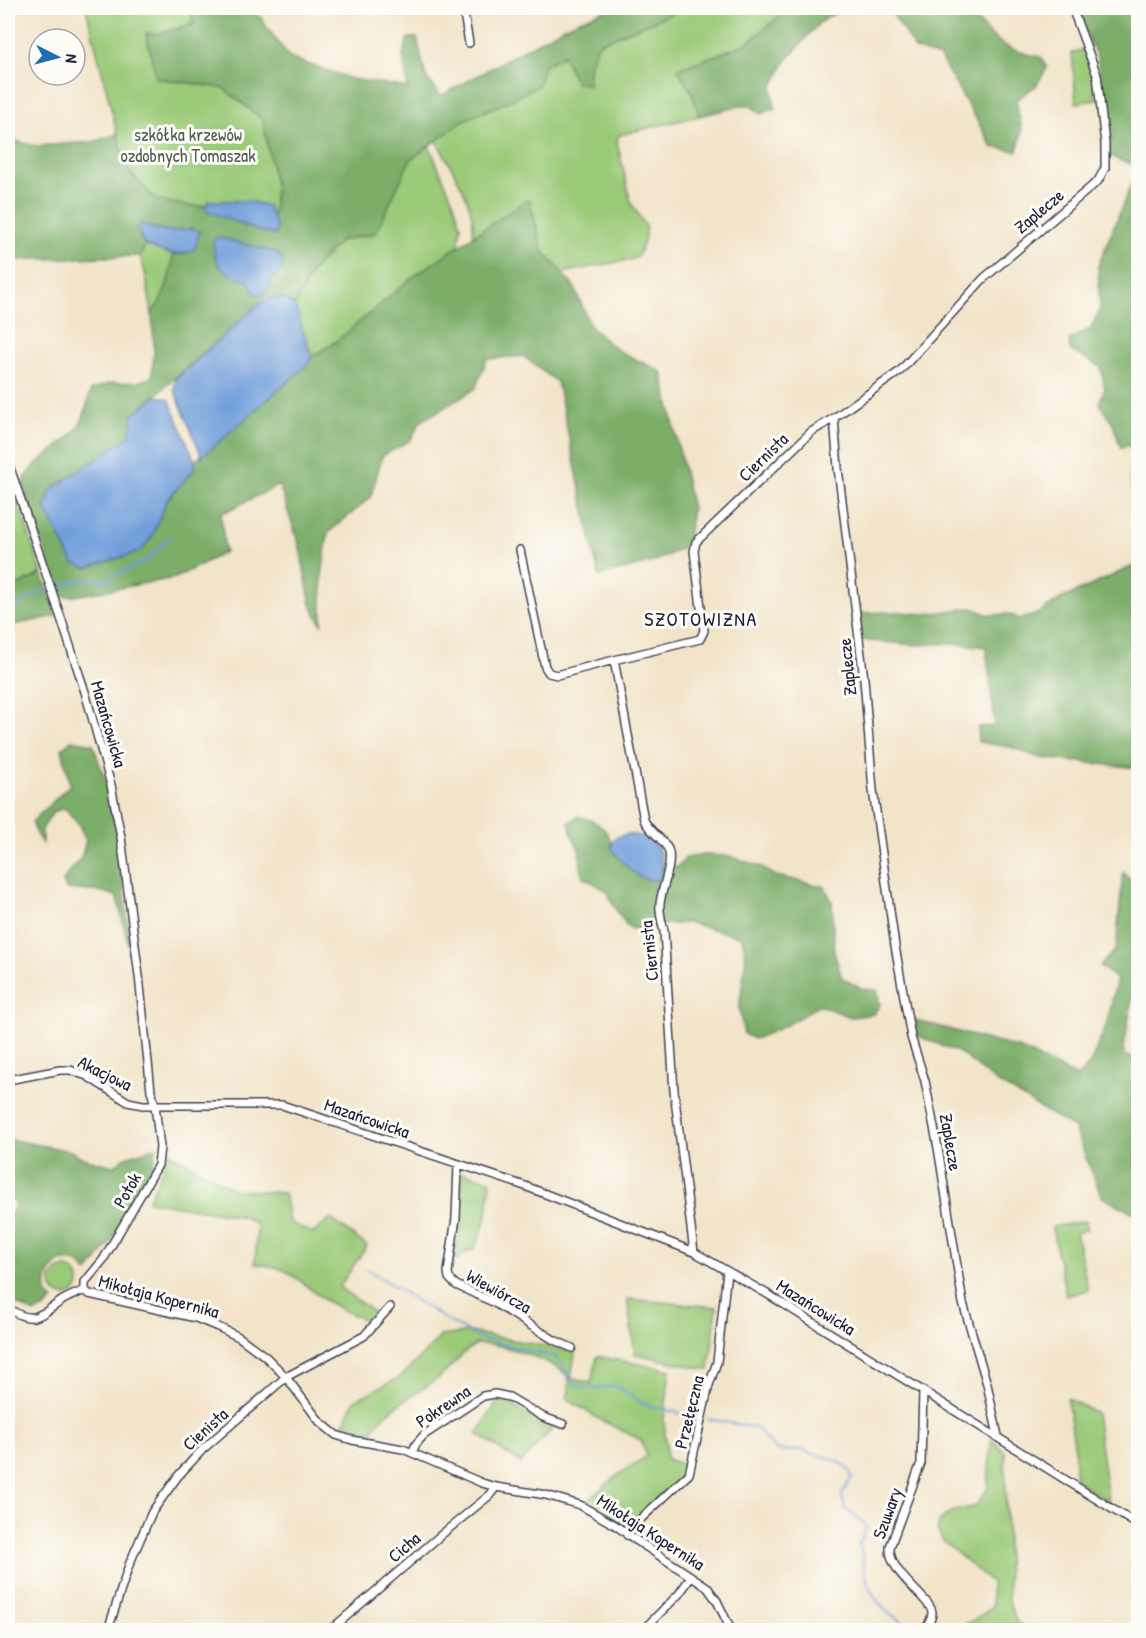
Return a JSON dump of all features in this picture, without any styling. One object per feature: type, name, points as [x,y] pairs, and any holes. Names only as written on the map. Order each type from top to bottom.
[{"type":"street","points":[[463,8],[469,43]]},
{"type":"street","name":"Zaplecze","points":[[998,1436],[987,1384],[963,1304],[938,1148],[925,1082],[912,1038],[895,946],[873,790],[864,679],[834,418],[900,371],[983,279],[1098,181],[1105,168],[1105,144],[1097,75],[1072,8]]},
{"type":"street","name":"Ciernista","points":[[520,550],[545,667],[549,673],[557,675],[700,639],[704,631],[694,551],[696,542],[811,432],[834,418]]},
{"type":"street","name":"Mazańcowicka","points":[[8,462],[60,615],[111,785],[121,837],[151,1091],[155,1105],[282,1105],[458,1166],[525,1186],[694,1252],[998,1436],[1034,1462],[1138,1525]]},
{"type":"street","name":"Ciernista","points":[[614,660],[644,820],[648,829],[668,849],[670,862],[663,882],[659,907],[664,931],[674,1091],[694,1252]]},
{"type":"street","name":"Akacjowa","points":[[8,1080],[70,1070],[87,1076],[128,1102],[155,1105]]},
{"type":"street","name":"Potok","points":[[85,1290],[88,1278],[103,1260],[158,1165],[160,1147],[155,1105]]},
{"type":"street","name":"Wiewiórcza","points":[[458,1166],[456,1218],[449,1278],[456,1285],[484,1297],[554,1340],[572,1348]]},
{"type":"street","name":"Przełęczna","points":[[627,1535],[633,1526],[689,1474],[717,1362],[727,1271]]},
{"type":"street","points":[[8,1308],[32,1319],[46,1313],[64,1299],[85,1290]]},
{"type":"street","name":"Mikołaja Kopernika","points":[[85,1290],[98,1297],[196,1318],[239,1338],[266,1357],[286,1377],[320,1422],[336,1435],[403,1449],[496,1487],[546,1494],[568,1500],[596,1513],[707,1587],[717,1600],[731,1630]]},
{"type":"street","name":"Cienista","points":[[108,1630],[129,1565],[152,1512],[178,1476],[203,1449],[286,1377],[364,1336],[390,1307]]},
{"type":"street","name":"Szuwary","points":[[923,1391],[921,1463],[889,1555],[901,1574],[931,1607],[933,1615],[925,1630]]},
{"type":"street","name":"Pokrewna","points":[[412,1453],[424,1435],[483,1396],[495,1394],[509,1396],[543,1417],[563,1424]]},
{"type":"street","name":"Cicha","points":[[333,1630],[432,1542],[490,1495],[496,1487]]},
{"type":"street","points":[[643,1630],[679,1594],[691,1577]]},
{"type":"green space","name":"szkółka krzewów ozdobnych Tomaszak","points":[[86,8],[190,8],[194,23],[158,34],[156,78],[223,88],[263,120],[275,187],[273,220],[268,207],[209,201],[205,206],[188,206],[156,200],[126,168]]},
{"type":"green space","points":[[190,8],[255,8],[290,58],[352,79],[408,88],[403,56],[408,38],[417,38],[426,77],[441,96],[570,24],[610,8],[685,8],[599,43],[590,63],[588,84],[576,83],[563,55],[544,66],[538,86],[464,120],[410,160],[376,233],[340,241],[311,272],[295,306],[283,298],[259,304],[133,415],[131,436],[110,451],[60,536],[73,563],[151,538],[167,500],[195,468],[195,461],[307,365],[312,357],[337,341],[414,276],[529,199],[543,251],[574,287],[591,327],[617,350],[662,372],[692,508],[687,546],[656,561],[599,576],[557,382],[523,356],[487,359],[475,389],[420,422],[411,440],[382,456],[371,497],[328,533],[322,575],[322,625],[311,605],[299,544],[279,485],[221,514],[225,552],[175,578],[74,596],[60,596],[23,484],[32,469],[79,426],[91,390],[111,383],[138,382],[152,377],[154,350],[152,313],[167,286],[173,255],[185,254],[192,228],[172,231],[140,224],[140,238],[145,245],[140,256],[8,260],[8,139],[36,146],[93,142],[118,134],[126,168],[156,200],[188,206],[205,206],[208,211],[275,235],[273,220],[275,187],[263,120],[223,88],[156,78],[146,33],[158,34],[194,24]]},
{"type":"green space","points":[[685,8],[790,8],[746,44],[678,69],[692,93],[699,116],[619,135],[617,142],[631,203],[646,227],[644,242],[638,256],[633,259],[562,273],[543,251],[529,199],[473,236],[473,223],[467,198],[436,140],[464,120],[511,100],[544,65],[564,55],[576,83],[590,63],[599,43]]},
{"type":"green space","points":[[790,8],[843,8],[819,23],[786,61],[772,88],[775,108],[761,114],[751,106],[739,106],[699,116],[692,93],[678,69],[746,44]]},
{"type":"green space","points":[[884,8],[966,8],[998,41],[1015,50],[1041,57],[1047,68],[1036,86],[1016,100],[1022,131],[1017,151],[992,147],[940,57],[915,49],[891,11]]},
{"type":"green space","points":[[1075,8],[1138,8],[1138,166],[1109,155],[1102,82],[1097,57]]},
{"type":"green space","points":[[1084,49],[1093,76],[1096,100],[1076,103],[1072,53]]},
{"type":"green space","points":[[429,146],[454,203],[461,226],[458,247],[414,276],[337,341],[312,357],[295,306],[311,272],[340,241],[376,232],[410,160]]},
{"type":"green space","points":[[1138,167],[1138,443],[1121,448],[1113,424],[1100,405],[1105,389],[1101,367],[1070,350],[1069,340],[1090,329],[1100,310],[1098,266]]},
{"type":"green space","points":[[145,245],[173,255],[167,286],[152,313],[140,256]]},
{"type":"green space","points":[[1138,474],[1138,525],[1130,476]]},
{"type":"green space","points":[[10,479],[42,573],[14,588],[8,575],[8,480]]},
{"type":"green space","points":[[1138,564],[1138,768],[1040,758],[1011,747],[978,742],[978,727],[995,726],[986,647],[953,643],[917,645],[861,640],[858,613],[925,614],[972,608],[989,615],[1008,614],[1020,619],[1038,614],[1059,600]]},
{"type":"green space","points":[[42,573],[57,616],[8,626],[8,599],[14,596],[14,588]]},
{"type":"green space","points":[[71,740],[93,744],[107,786],[118,839],[132,956],[116,896],[104,892],[66,889],[63,881],[81,858],[86,841],[79,825],[65,808],[53,812],[42,829],[42,843],[32,822],[70,785],[62,749]]},
{"type":"green space","points":[[578,816],[591,820],[606,831],[612,849],[637,875],[662,874],[664,865],[677,867],[686,858],[702,855],[729,856],[759,866],[776,876],[825,887],[832,902],[834,952],[842,978],[862,989],[877,990],[880,1004],[874,1014],[851,1017],[818,1005],[788,1025],[763,1036],[754,1039],[744,1034],[739,1008],[746,957],[742,937],[690,923],[667,924],[646,930],[629,928],[617,912],[607,891],[582,876],[579,849],[569,823]]},
{"type":"green space","points":[[1123,872],[1138,889],[1138,981],[1133,990],[1123,1055],[1138,1058],[1138,1215],[1102,1197],[1074,1128],[995,1081],[960,1053],[916,1035],[915,1020],[1021,1049],[1077,1077],[1090,1064],[1107,1023],[1117,979],[1100,966],[1116,949]]},
{"type":"green space","points":[[8,1139],[71,1151],[83,1158],[113,1166],[126,1157],[156,1147],[153,1167],[110,1243],[88,1272],[78,1263],[62,1261],[53,1268],[48,1275],[47,1295],[53,1300],[45,1308],[34,1313],[8,1300],[8,1217],[16,1205],[8,1197]]},
{"type":"green space","points":[[165,1150],[235,1190],[284,1193],[289,1222],[313,1233],[331,1219],[367,1246],[339,1287],[376,1314],[368,1322],[325,1300],[294,1276],[278,1268],[255,1264],[257,1225],[244,1217],[148,1201],[163,1169]]},
{"type":"green space","points":[[462,1172],[491,1181],[486,1220],[475,1248],[453,1261],[461,1219]]},
{"type":"green space","points":[[1086,1221],[1087,1229],[1076,1233],[1088,1290],[1066,1296],[1052,1227]]},
{"type":"green space","points":[[65,1268],[75,1272],[79,1282],[75,1292],[65,1296],[55,1292],[51,1282],[55,1272]]},
{"type":"green space","points":[[627,1299],[717,1307],[709,1370],[635,1354]]},
{"type":"green space","points":[[470,1332],[575,1352],[571,1378],[591,1383],[597,1356],[670,1370],[664,1419],[667,1459],[687,1466],[681,1477],[626,1527],[585,1503],[619,1474],[647,1456],[641,1440],[599,1419],[567,1399],[569,1382],[568,1377],[562,1371],[538,1358],[494,1345],[482,1344],[470,1348],[441,1376],[385,1415],[367,1437],[340,1431],[355,1400],[402,1376],[441,1336]]},
{"type":"green space","points":[[1067,1398],[1096,1413],[1108,1501],[1075,1481],[1075,1450]]},
{"type":"green space","points":[[499,1399],[553,1428],[521,1463],[477,1434]]},
{"type":"green space","points":[[991,1439],[1005,1452],[1008,1599],[1017,1623],[1031,1630],[933,1630],[966,1624],[992,1606],[991,1582],[943,1541],[937,1529],[941,1519],[954,1511],[976,1506],[988,1488]]},
{"type":"water","points":[[209,201],[248,201],[268,206],[277,229],[275,235],[207,211],[205,206]]},
{"type":"water","points":[[141,224],[165,231],[192,229],[200,231],[195,249],[176,254],[145,245],[137,227]]},
{"type":"water","points":[[218,237],[277,253],[283,260],[282,269],[271,280],[268,292],[260,296],[253,292],[249,282],[227,272],[218,265],[213,241]]},
{"type":"water","points":[[270,298],[283,298],[295,306],[312,357],[307,365],[202,457],[174,389],[176,379],[259,304]]},
{"type":"water","points":[[157,396],[169,399],[195,461],[195,468],[167,500],[151,538],[141,551],[87,568],[73,563],[45,508],[51,490],[130,436],[133,415]]},
{"type":"water","points":[[628,834],[645,837],[656,847],[662,863],[657,880],[637,875],[612,849],[612,842],[617,837]]},
{"type":"waterway","points":[[8,611],[28,598],[78,580],[105,580],[146,561],[171,536]]},
{"type":"waterway","points":[[367,1269],[479,1338],[555,1357],[562,1364],[571,1381],[578,1386],[619,1388],[648,1405],[697,1418]]},
{"type":"waterway","points":[[708,1419],[757,1428],[769,1444],[778,1450],[802,1450],[840,1462],[848,1469],[852,1477],[842,1494],[845,1509],[861,1520],[865,1526],[859,1543],[869,1587],[885,1610],[919,1629]]},
{"type":"district","name":"SZOTOWIZNA","points":[[701,618]]}]
